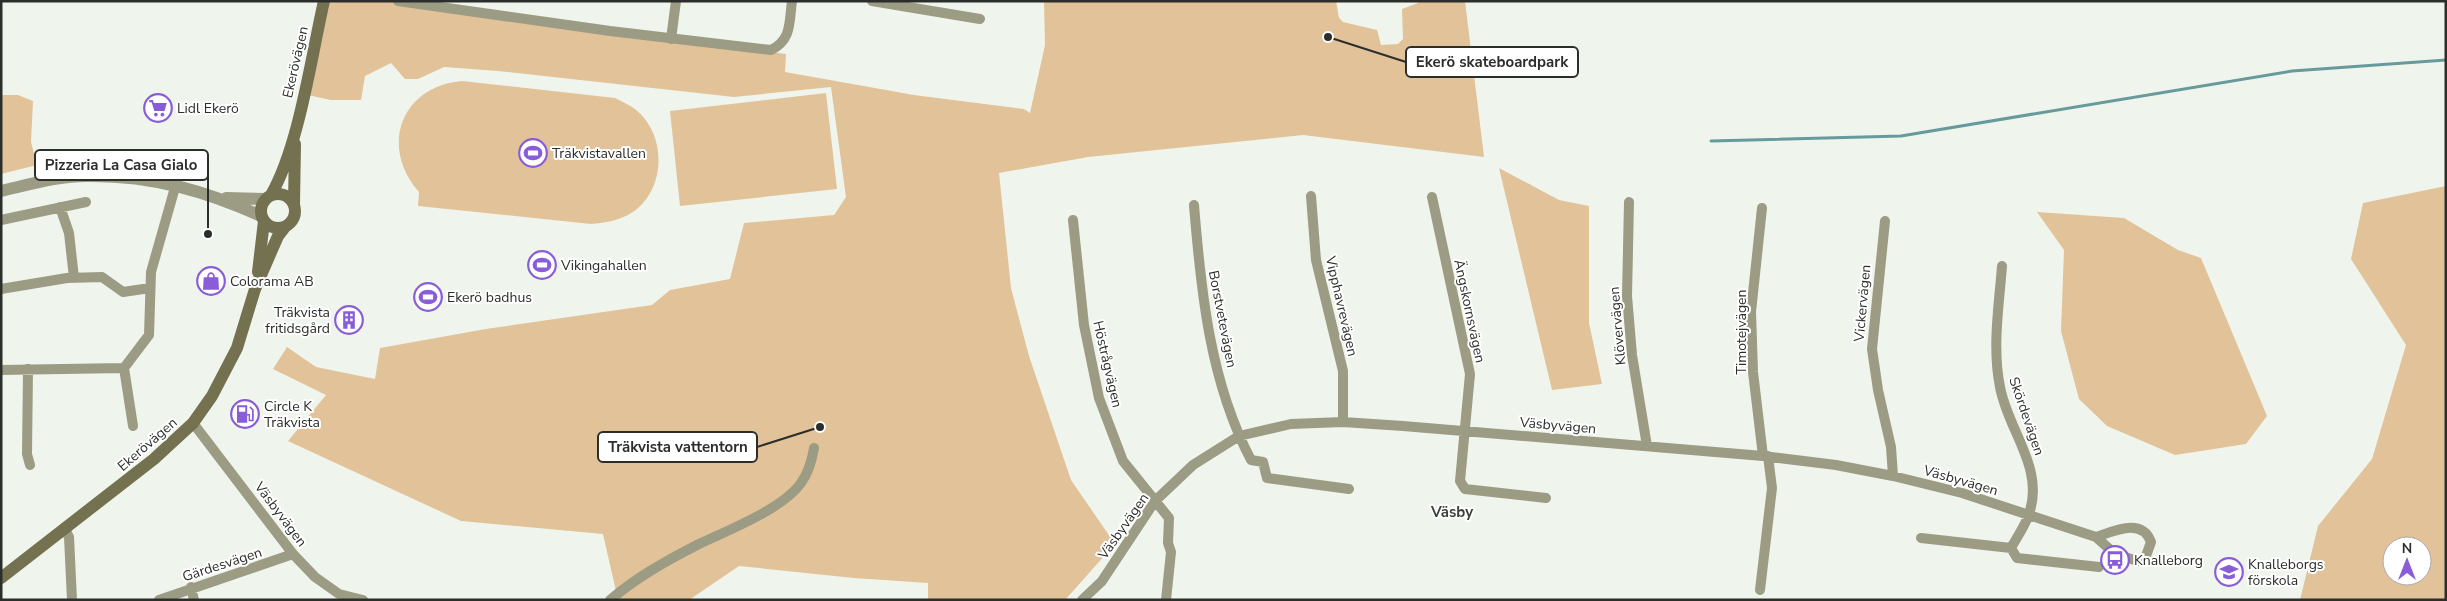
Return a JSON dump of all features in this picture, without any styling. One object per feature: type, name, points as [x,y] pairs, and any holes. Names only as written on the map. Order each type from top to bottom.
[{"type":"main road","name":"Ekerövägen","points":[[268,197],[280,177],[295,130],[324,1]]},
{"type":"main road","name":"Ekerövägen","points":[[294,204],[295,130]]},
{"type":"main road","points":[[283,194],[294,204],[293,219],[285,227],[274,228],[262,219],[262,204],[268,197],[283,194]]},
{"type":"main road","name":"Ekerövägen","points":[[255,289],[262,219]]},
{"type":"main road","name":"Ekerövägen","points":[[1,578],[154,459],[193,424],[212,396],[238,348],[255,289],[278,236],[285,227]]},
{"type":"street","points":[[398,1],[671,39],[771,50],[780,46],[788,36],[792,1]]},
{"type":"street","points":[[671,39],[676,1]]},
{"type":"street","points":[[872,1],[980,19]]},
{"type":"street","points":[[1,191],[52,180],[91,176],[176,184],[219,197],[262,219]]},
{"type":"street","points":[[134,426],[124,368],[149,335],[151,272],[176,184]]},
{"type":"street","name":"Vipphavrevägen","points":[[1311,196],[1316,260],[1343,371],[1343,422]]},
{"type":"street","points":[[219,197],[268,197]]},
{"type":"street","name":"Ängskornsvägen","points":[[1432,197],[1470,374],[1460,481],[1465,489],[1546,498]]},
{"type":"street","points":[[1,220],[86,202]]},
{"type":"street","name":"Klövervägen","points":[[1629,202],[1627,296],[1632,355],[1647,446]]},
{"type":"street","name":"Borstvetevägen","points":[[1194,205],[1200,277],[1214,356],[1239,436],[1251,460],[1263,462],[1267,478],[1349,489]]},
{"type":"street","points":[[60,207],[69,233],[74,278]]},
{"type":"street","name":"Timotejvägen","points":[[1760,590],[1772,488],[1765,456],[1753,372],[1752,312],[1762,208]]},
{"type":"street","name":"Höstrågvägen","points":[[1073,220],[1084,326],[1099,398],[1123,461],[1169,518],[1168,543],[1172,552],[1166,600]]},
{"type":"street","name":"Vickervägen","points":[[1885,221],[1872,349],[1878,390],[1890,446],[1893,476]]},
{"type":"street","name":"Skördevägen","points":[[2002,266],[1995,347],[2000,389],[2033,475],[2034,492],[2029,515],[2011,548]]},
{"type":"street","points":[[1,289],[74,278],[102,276],[123,292],[150,288]]},
{"type":"street","points":[[1,370],[124,368]]},
{"type":"street","points":[[28,369],[27,454],[30,465]]},
{"type":"street","name":"Väsbyvägen","points":[[1082,600],[1102,581],[1156,501],[1193,465],[1239,436],[1291,424],[1343,422],[1765,456],[1836,465],[1893,476],[1962,493],[2096,536],[2115,554],[2138,561],[2146,556],[2152,542],[2149,535],[2140,529],[2127,527],[2096,536]]},
{"type":"street","name":"Väsbyvägen","points":[[193,424],[293,554],[315,577],[338,594],[363,600]]},
{"type":"street","points":[[610,600],[636,579],[696,546],[745,523],[784,499],[801,484],[811,465],[814,448]]},
{"type":"street","points":[[64,528],[69,537],[72,600]]},
{"type":"street","points":[[1921,538],[2011,548],[2017,558],[2099,567]]},
{"type":"street","name":"Gärdesvägen","points":[[159,600],[293,554]]},
{"type":"street","points":[[191,588],[194,600]]},
{"type":"shaded area","points":[[324,1],[398,1],[786,54],[785,72],[914,95],[1024,109],[1030,113],[1045,45],[1044,1],[1336,1],[1339,18],[1343,22],[1377,30],[1381,45],[1398,44],[1403,39],[1402,9],[1418,3],[1418,1],[1465,1],[1484,157],[1303,135],[1088,157],[999,173],[1011,288],[1029,356],[1071,480],[1115,544],[1065,600],[928,600],[928,583],[854,578],[739,566],[689,600],[618,600],[603,534],[461,521],[288,441],[326,395],[273,369],[287,347],[316,367],[375,379],[380,348],[486,329],[652,305],[670,290],[730,279],[744,223],[834,215],[846,197],[831,87],[734,97],[498,71],[444,67],[418,79],[405,79],[391,63],[365,76],[361,100],[331,100],[303,94]]},
{"type":"shaded area","points":[[462,81],[615,98],[632,107],[644,118],[652,131],[657,147],[659,162],[656,178],[650,193],[641,205],[628,215],[619,219],[591,224],[418,206],[419,192],[407,175],[400,156],[399,138],[403,121],[411,106],[424,94],[441,85]]},
{"type":"shaded area","points":[[826,93],[837,189],[680,206],[670,111]]},
{"type":"shaded area","points":[[1,95],[18,95],[33,101],[31,142],[37,165],[1,174]]},
{"type":"shaded area","points":[[1499,168],[1559,200],[1589,206],[1589,323],[1602,384],[1552,390]]},
{"type":"shaded area","points":[[2446,186],[2446,600],[2300,600],[2318,526],[2372,459],[2406,345],[2351,259],[2363,203]]},
{"type":"shaded area","points":[[2037,212],[2124,218],[2178,250],[2201,258],[2267,416],[2246,444],[2175,455],[2107,426],[2079,399],[2061,331],[2064,250]]},
{"type":"waterway","points":[[1711,141],[1901,136],[2292,71],[2446,60]]},
{"type":"place","name":"Ekerö skateboardpark","points":[[1328,37]]},
{"type":"place","name":"Lidl Ekerö","points":[[158,108]]},
{"type":"place","name":"Träkvistavallen","points":[[533,153]]},
{"type":"place","name":"Pizzeria La Casa Gialo","points":[[208,234]]},
{"type":"place","name":"Vikingahallen","points":[[542,265]]},
{"type":"place","name":"Colorama AB","points":[[211,281]]},
{"type":"place","name":"Ekerö badhus","points":[[428,297]]},
{"type":"place","name":"Träkvista fritidsgård","points":[[349,320]]},
{"type":"place","name":"Circle K Träkvista","points":[[245,414]]},
{"type":"place","name":"Träkvista vattentorn","points":[[820,427]]},
{"type":"place","name":"Knalleborg","points":[[2115,560]]},
{"type":"place","name":"Knalleborgs förskola","points":[[2229,572]]},
{"type":"district","name":"Väsby","points":[[1452,512]]}]
